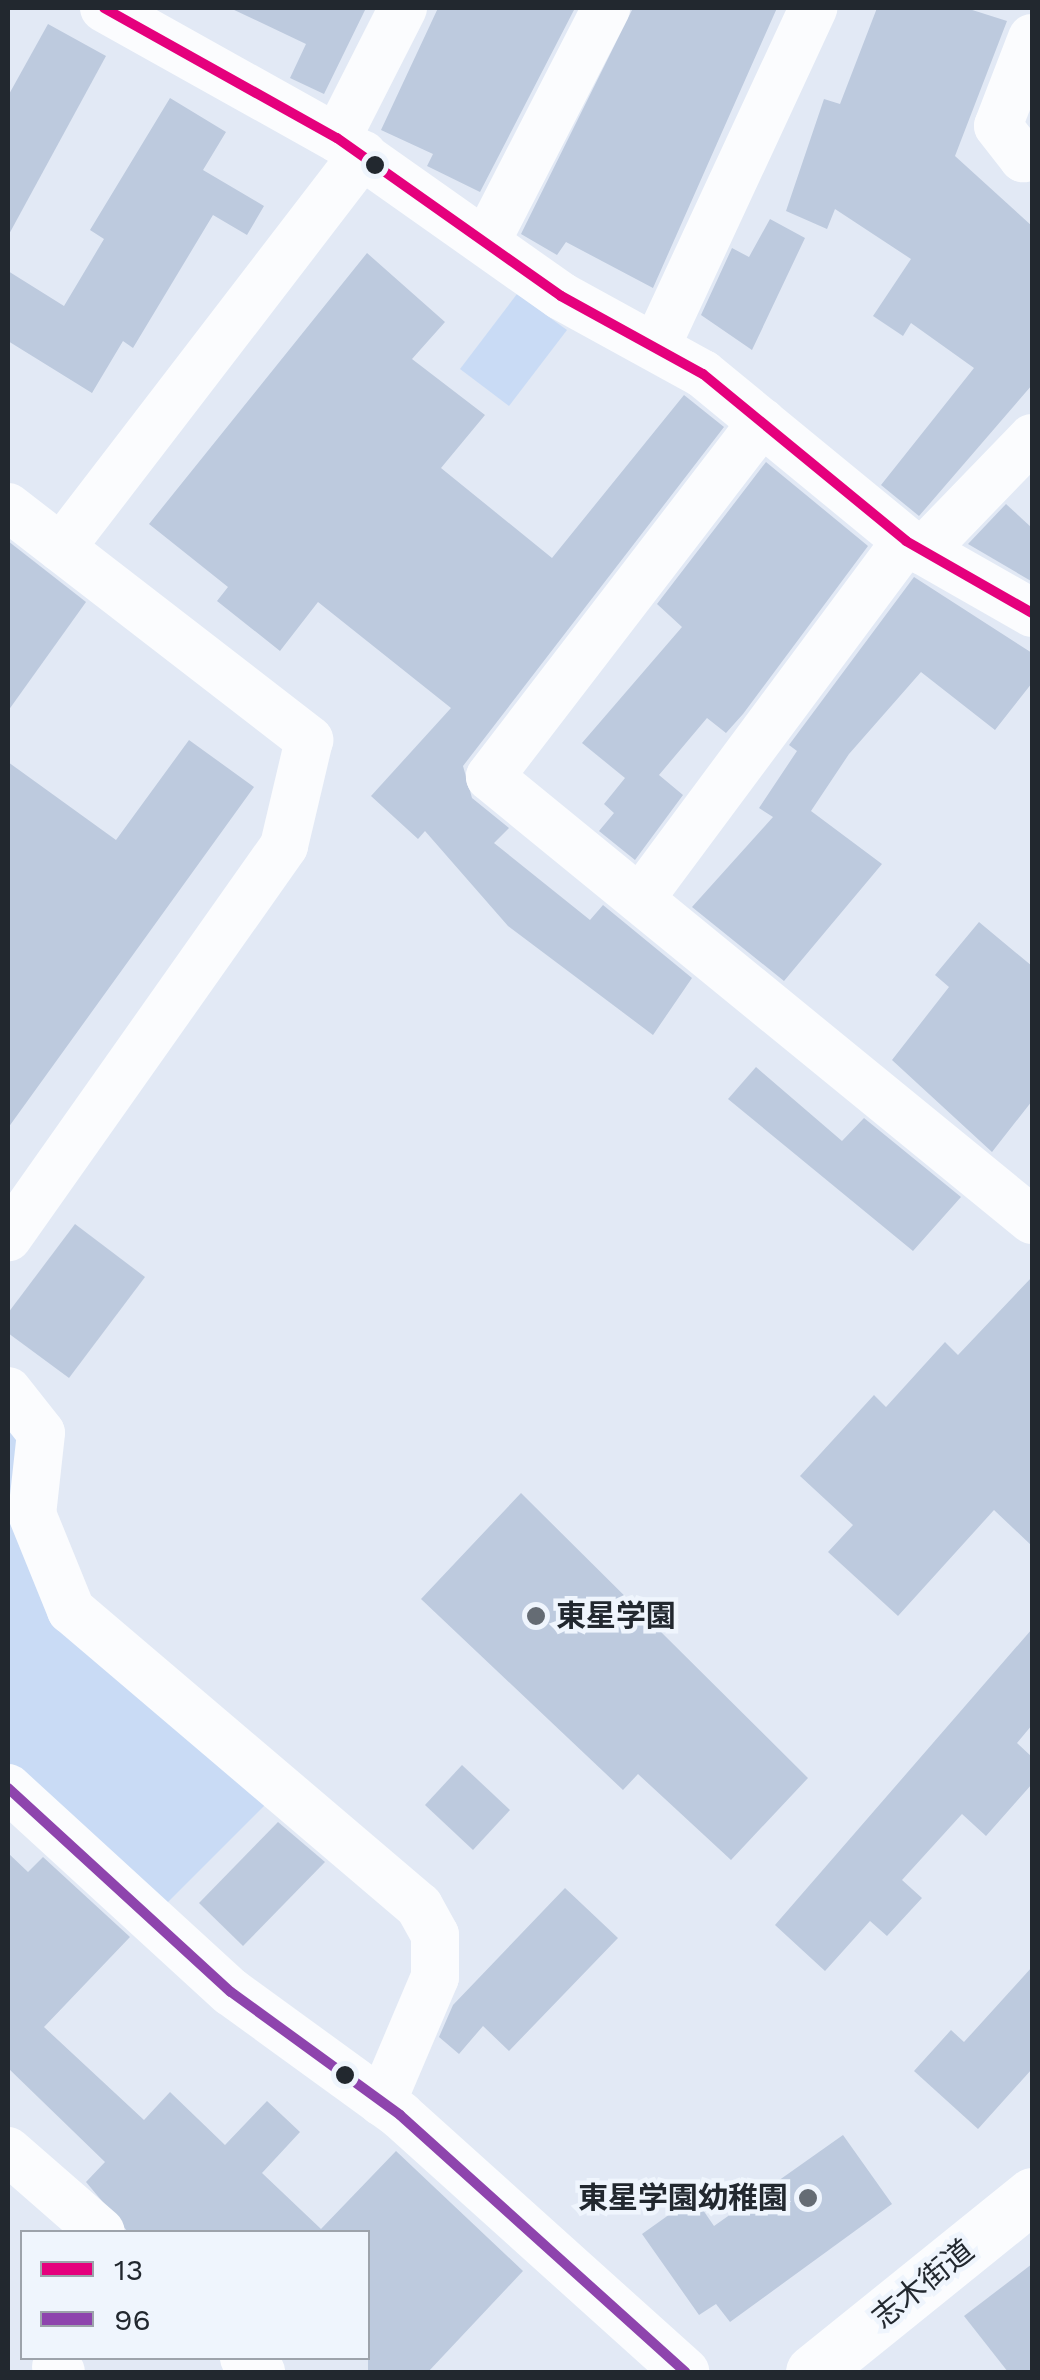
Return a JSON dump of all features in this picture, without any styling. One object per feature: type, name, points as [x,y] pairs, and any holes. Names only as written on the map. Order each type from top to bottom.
[{"type":"main road","name":"志木街道","points":[[813,2372],[1032,2196]]},
{"type":"street","points":[[104,8],[167,21],[487,240],[561,296],[656,346],[762,422],[914,546],[1032,613]]},
{"type":"street","points":[[61,548],[350,146],[403,8]]},
{"type":"street","points":[[487,240],[606,8]]},
{"type":"street","points":[[656,346],[814,8]]},
{"type":"street","points":[[1032,38],[998,126],[1023,158],[1032,154]]},
{"type":"street","points":[[762,422],[490,777],[1032,1220]]},
{"type":"street","points":[[640,899],[914,546],[1032,438]]},
{"type":"street","points":[[8,507],[309,740],[284,846],[8,1238]]},
{"type":"street","points":[[8,1391],[41,1432],[32,1514],[72,1610],[427,1920],[435,1977],[382,2102]]},
{"type":"street","points":[[8,1788],[231,1992],[382,2102],[685,2372]]},
{"type":"street","points":[[8,2151],[99,2230]]},
{"type":"shaded area","points":[[517,294],[567,330],[509,406],[460,369]]},
{"type":"shaded area","points":[[8,1391],[40,1548],[281,1789],[156,1914],[8,1788]]},
{"type":"building","points":[[230,8],[366,8],[324,94],[290,78],[306,44]]},
{"type":"building","points":[[438,8],[575,8],[480,192],[427,166],[433,154],[381,130]]},
{"type":"building","points":[[633,8],[777,8],[653,288],[566,242],[557,255],[521,234]]},
{"type":"building","points":[[877,8],[966,8],[1007,21],[955,156],[1032,226],[1032,385],[919,516],[881,485],[974,368],[911,323],[903,336],[873,316],[911,259],[835,209],[827,229],[786,211],[824,99],[840,104]]},
{"type":"building","points":[[48,24],[106,56],[8,236],[8,96]]},
{"type":"building","points":[[170,98],[226,132],[203,170],[264,206],[247,235],[213,215],[133,348],[123,341],[92,393],[8,341],[8,271],[64,306],[104,239],[90,230]]},
{"type":"building","points":[[770,219],[805,238],[752,350],[701,315],[732,248],[749,257]]},
{"type":"building","points":[[367,253],[445,322],[412,359],[485,415],[441,468],[552,558],[684,395],[724,427],[463,766],[472,798],[509,828],[494,843],[590,920],[603,905],[692,978],[653,1035],[508,926],[425,831],[418,839],[371,796],[451,708],[318,602],[280,651],[217,601],[228,587],[149,524]]},
{"type":"building","points":[[766,462],[868,546],[726,733],[707,718],[659,775],[683,795],[635,860],[599,831],[614,813],[604,804],[625,778],[582,743],[682,627],[657,604]]},
{"type":"building","points":[[1006,504],[1032,528],[1031,581],[968,544]]},
{"type":"building","points":[[8,541],[86,602],[8,711]]},
{"type":"building","points":[[914,577],[1032,653],[1032,683],[995,730],[921,672],[849,754],[811,811],[882,864],[784,981],[692,907],[773,817],[759,808],[797,751],[789,745]]},
{"type":"building","points":[[189,740],[254,787],[8,1128],[8,762],[116,840]]},
{"type":"building","points":[[979,922],[1032,966],[1032,1101],[992,1152],[892,1060],[949,987],[935,975]]},
{"type":"building","points":[[756,1067],[842,1141],[864,1118],[961,1197],[913,1251],[728,1099]]},
{"type":"building","points":[[75,1224],[145,1277],[69,1378],[8,1333],[8,1313]]},
{"type":"building","points":[[1032,1277],[1032,1546],[994,1510],[898,1616],[828,1552],[853,1525],[800,1476],[874,1395],[886,1407],[945,1342],[958,1355]]},
{"type":"building","points":[[521,1493],[808,1778],[731,1860],[638,1774],[623,1790],[421,1599]]},
{"type":"building","points":[[1032,1629],[1032,1725],[1017,1743],[1032,1757],[1032,1784],[986,1836],[962,1814],[902,1880],[922,1898],[887,1936],[870,1921],[825,1971],[775,1925]]},
{"type":"building","points":[[462,1765],[510,1810],[473,1850],[425,1805]]},
{"type":"building","points":[[278,1822],[325,1862],[243,1946],[199,1903]]},
{"type":"building","points":[[8,1853],[28,1872],[43,1857],[130,1937],[44,2027],[144,2120],[170,2092],[225,2145],[267,2101],[300,2132],[262,2173],[321,2229],[396,2151],[523,2271],[428,2372],[368,2372],[370,2230],[126,2230],[86,2182],[105,2162],[8,2068]]},
{"type":"building","points":[[565,1888],[618,1938],[509,2051],[483,2026],[459,2054],[439,2037],[453,2005]]},
{"type":"building","points":[[1032,1967],[1032,2069],[978,2129],[914,2071],[951,2030],[964,2042]]},
{"type":"building","points":[[843,2135],[892,2204],[730,2322],[716,2304],[699,2315],[642,2234],[694,2197],[714,2226]]},
{"type":"building","points":[[1032,2264],[1032,2372],[1008,2372],[964,2316]]},
{"type":"transit line","name":"13","points":[[104,8],[337,138],[561,296],[703,374],[906,541],[1032,613]]},
{"type":"transit line","name":"96","points":[[8,1788],[231,1992],[400,2115],[685,2372]]},
{"type":"place","name":"東星学園","points":[[536,1616]]},
{"type":"place","name":"東星学園幼稚園","points":[[808,2198]]}]
